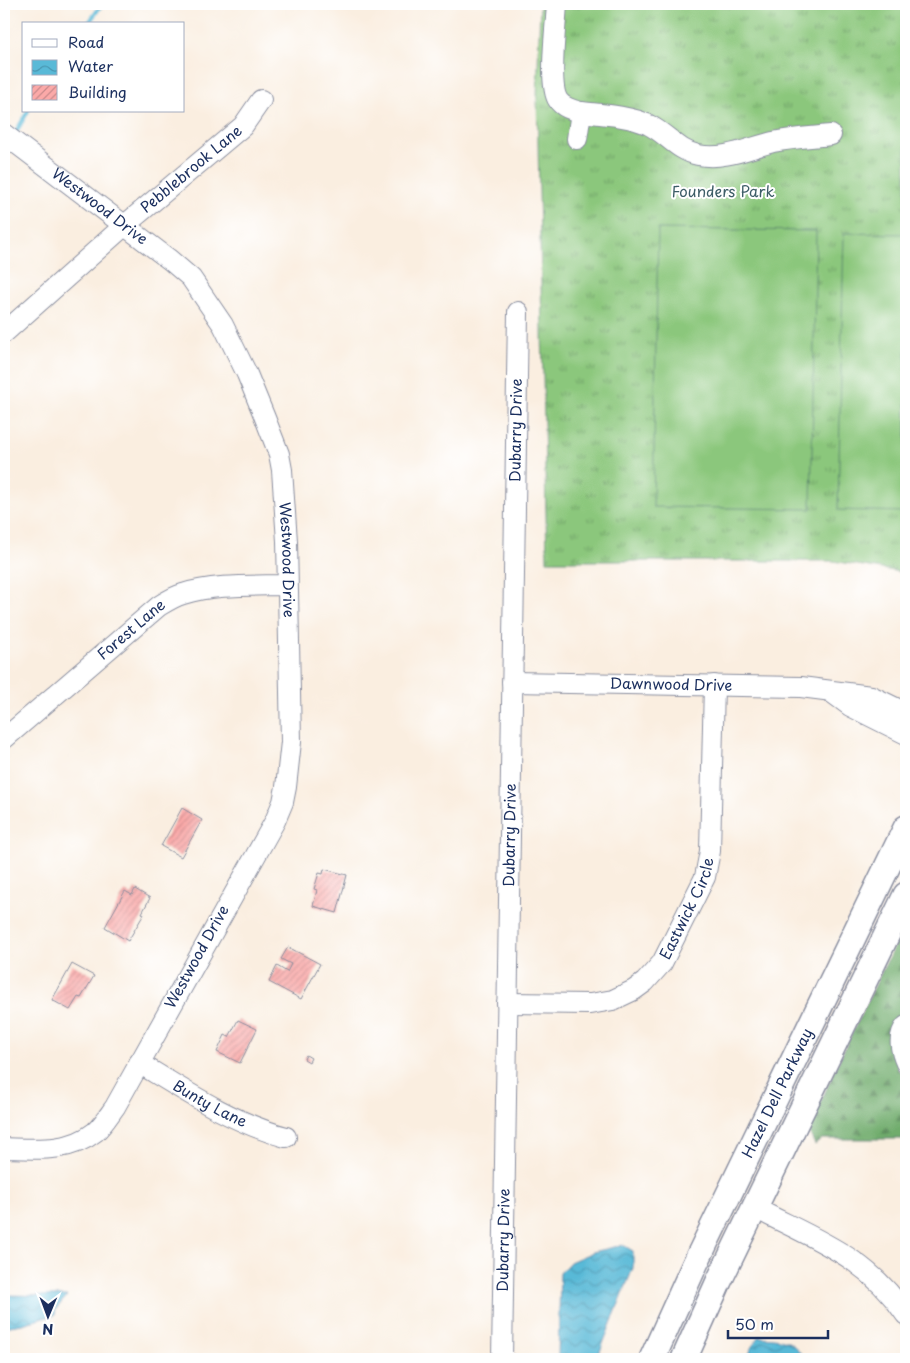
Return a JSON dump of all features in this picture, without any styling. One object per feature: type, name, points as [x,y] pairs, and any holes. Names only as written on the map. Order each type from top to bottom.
[{"type":"main road","name":"Hazel Dell Parkway","points":[[652,1359],[694,1264],[906,828]]},
{"type":"main road","name":"Hazel Dell Parkway","points":[[684,1359],[754,1208],[906,895]]},
{"type":"street","points":[[557,4],[553,87],[559,102],[565,107],[581,112],[640,121],[657,129],[689,153],[706,156],[733,154],[772,142],[831,135]]},
{"type":"street","name":"Pebblebrook Lane","points":[[4,332],[125,225],[243,126],[262,100]]},
{"type":"street","points":[[577,139],[581,112]]},
{"type":"street","name":"Westwood Drive","points":[[4,134],[125,225],[191,278],[223,325],[247,374],[266,418],[279,454],[282,470],[288,540],[287,585],[291,742],[283,802],[275,821],[114,1107],[95,1132],[82,1140],[56,1148],[4,1148]]},
{"type":"street","name":"Dubarry Drive","points":[[502,1359],[518,312]]},
{"type":"street","name":"Forest Lane","points":[[4,740],[159,606],[172,598],[192,592],[217,588],[287,585]]},
{"type":"street","name":"Dawnwood Drive","points":[[512,682],[801,687],[871,696],[906,713]]},
{"type":"street","name":"Eastwick Circle","points":[[507,1003],[590,1004],[613,1000],[624,996],[645,982],[662,963],[705,878],[708,865],[710,851],[714,685]]},
{"type":"street","name":"Dawnwood Drive","points":[[829,691],[850,706],[906,734]]},
{"type":"street","points":[[906,1026],[902,1030],[900,1043],[906,1063]]},
{"type":"street","name":"Bunty Lane","points":[[139,1063],[222,1112],[263,1131],[286,1137]]},
{"type":"street","points":[[754,1208],[850,1257],[903,1303]]},
{"type":"green space","name":"Founders Park","points":[[540,4],[906,4],[906,573],[833,561],[547,561],[537,98]]},
{"type":"green space","points":[[658,229],[816,231],[811,509],[653,507]]},
{"type":"green space","points":[[844,233],[906,234],[906,512],[838,510]]},
{"type":"green space","points":[[899,936],[906,939],[906,1002],[898,1026],[896,1051],[898,1069],[906,1078],[906,1139],[822,1139],[815,1145],[808,1130],[841,1056]]},
{"type":"water","points":[[623,1245],[633,1251],[633,1268],[597,1359],[558,1359],[560,1273],[570,1262],[593,1252]]},
{"type":"water","points":[[4,1295],[67,1296],[56,1309],[55,1315],[4,1327]]},
{"type":"water","points":[[759,1337],[786,1341],[800,1352],[804,1359],[747,1359]]},
{"type":"building","points":[[182,808],[202,820],[181,857],[161,846]]},
{"type":"building","points":[[324,869],[347,875],[337,913],[313,906],[317,890],[314,889],[319,873],[323,874]]},
{"type":"building","points":[[135,889],[150,898],[142,913],[144,914],[128,941],[105,927],[125,891],[132,895]]},
{"type":"building","points":[[288,947],[320,964],[301,999],[269,982],[277,966],[287,972],[291,964],[281,959]]},
{"type":"building","points":[[72,964],[94,976],[81,998],[78,997],[70,1010],[52,1000]]},
{"type":"building","points":[[238,1020],[257,1029],[240,1063],[217,1052],[225,1035],[229,1037]]},
{"type":"building","points":[[306,1055],[311,1058],[309,1062],[304,1059]]},
{"type":"waterway","points":[[89,22],[102,4]]},
{"type":"waterway","points":[[16,132],[27,112]]}]
